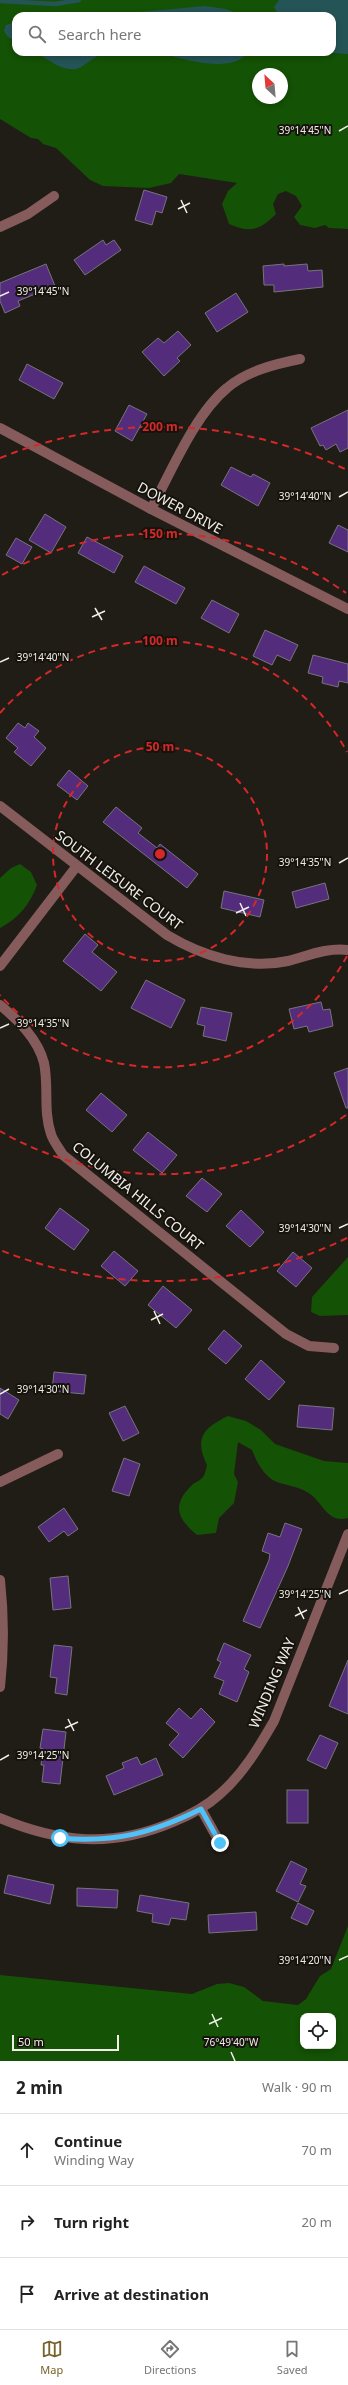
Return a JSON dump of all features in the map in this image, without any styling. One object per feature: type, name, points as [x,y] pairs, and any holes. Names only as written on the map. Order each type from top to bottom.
[{"type":"street","points":[[0,228],[28,214],[54,196]]},
{"type":"street","points":[[151,509],[198,424],[211,404],[227,388],[242,378],[263,368],[300,360]]},
{"type":"street","name":"DOWER DRIVE","points":[[0,428],[151,509],[348,609]]},
{"type":"street","name":"SOUTH LEISURE COURT","points":[[0,806],[76,867],[167,935],[206,954],[230,960],[257,963],[286,961],[316,953],[341,949],[348,950]]},
{"type":"street","points":[[0,966],[76,867]]},
{"type":"street","name":"COLUMBIA HILLS COURT","points":[[0,1005],[18,1021],[34,1042],[44,1063],[46,1114],[51,1135],[63,1155],[286,1334],[309,1346],[334,1348]]},
{"type":"street","points":[[0,1482],[58,1454]]},
{"type":"street","name":"WINDING WAY","points":[[0,1818],[37,1832],[60,1838],[106,1839],[130,1836],[158,1828],[201,1809],[221,1794],[244,1767],[274,1721],[348,1534]]},
{"type":"street","points":[[0,1580],[4,1611],[4,1650],[0,1687]]},
{"type":"street","points":[[201,1809],[220,1843]]},
{"type":"green space","points":[[0,0],[348,0],[348,229],[329,228],[325,225],[315,228],[300,225],[294,217],[302,206],[296,196],[286,191],[278,194],[273,204],[276,214],[270,220],[254,229],[243,229],[236,227],[229,224],[222,204],[228,191],[237,183],[179,174],[171,183],[149,188],[103,186],[90,180],[56,148],[43,144],[38,139],[31,138],[0,119]]},
{"type":"green space","points":[[20,864],[31,872],[37,885],[23,910],[13,920],[0,928],[0,878],[11,868]]},
{"type":"green space","points":[[348,1257],[348,1315],[320,1316],[311,1312],[312,1297]]},
{"type":"green space","points":[[228,1416],[246,1421],[261,1430],[275,1444],[324,1461],[348,1463],[348,1518],[335,1518],[326,1512],[310,1494],[300,1488],[274,1481],[261,1469],[252,1450],[238,1442],[234,1474],[238,1482],[234,1503],[219,1518],[216,1533],[197,1535],[190,1529],[181,1517],[179,1505],[186,1492],[193,1484],[204,1476],[207,1465],[201,1448],[203,1435],[212,1425]]},
{"type":"green space","points":[[348,1926],[348,2061],[0,2061],[0,1975],[192,1994],[217,1984],[229,1983],[244,1987],[263,2001],[298,2005],[306,1999],[320,1976],[331,1969]]},
{"type":"water","points":[[279,0],[348,0],[348,54],[336,53],[336,12],[277,12],[274,7]]},
{"type":"water","points":[[205,6],[226,9],[233,12],[140,12]]},
{"type":"water","points":[[12,23],[12,39],[8,37],[4,31],[6,25]]},
{"type":"water","points":[[42,56],[98,56],[81,67],[75,69],[64,68]]},
{"type":"water","points":[[173,56],[244,56],[241,59],[231,63],[219,64]]},
{"type":"building","points":[[144,190],[167,197],[162,213],[156,211],[152,225],[135,220]]},
{"type":"building","points":[[103,240],[106,245],[114,240],[121,250],[85,275],[74,260]]},
{"type":"building","points":[[46,264],[55,286],[18,301],[20,306],[5,313],[0,301],[0,283]]},
{"type":"building","points":[[284,264],[284,266],[307,264],[308,271],[322,270],[323,287],[274,292],[274,285],[264,285],[263,266]]},
{"type":"building","points":[[236,293],[248,312],[217,332],[205,313]]},
{"type":"building","points":[[178,331],[191,345],[177,358],[180,361],[164,376],[142,352],[158,338],[164,343]]},
{"type":"building","points":[[27,364],[63,383],[54,399],[19,380]]},
{"type":"building","points":[[129,405],[147,414],[132,441],[115,431]]},
{"type":"building","points":[[348,410],[348,448],[340,452],[336,444],[326,450],[323,445],[320,446],[311,428]]},
{"type":"building","points":[[231,467],[251,477],[253,474],[270,483],[258,506],[221,485]]},
{"type":"building","points":[[45,514],[66,527],[51,553],[29,540]]},
{"type":"building","points":[[338,525],[348,530],[348,552],[329,543]]},
{"type":"building","points":[[87,537],[123,556],[114,573],[78,553]]},
{"type":"building","points":[[16,538],[32,547],[22,564],[6,555]]},
{"type":"building","points":[[144,566],[185,588],[176,604],[135,582]]},
{"type":"building","points":[[212,600],[239,614],[229,633],[201,618]]},
{"type":"building","points":[[265,630],[298,645],[290,661],[277,655],[272,665],[253,656]]},
{"type":"building","points":[[313,655],[348,664],[348,683],[339,681],[338,687],[322,683],[323,677],[308,673]]},
{"type":"building","points":[[18,723],[25,728],[28,723],[39,731],[34,737],[46,748],[31,766],[14,752],[18,748],[6,738]]},
{"type":"building","points":[[69,770],[88,786],[77,800],[57,785]]},
{"type":"building","points":[[116,807],[142,828],[138,833],[157,848],[160,844],[198,874],[187,888],[103,822]]},
{"type":"building","points":[[325,883],[329,899],[296,908],[292,892]]},
{"type":"building","points":[[224,891],[264,900],[260,917],[221,908]]},
{"type":"building","points":[[85,934],[98,945],[92,952],[117,972],[101,991],[63,961]]},
{"type":"building","points":[[146,980],[185,1000],[171,1028],[131,1008]]},
{"type":"building","points":[[321,1002],[323,1010],[330,1009],[333,1026],[309,1032],[307,1026],[294,1029],[289,1009]]},
{"type":"building","points":[[201,1007],[232,1013],[226,1041],[203,1036],[205,1026],[197,1024]]},
{"type":"building","points":[[348,1068],[348,1108],[346,1108],[334,1073]]},
{"type":"building","points":[[101,1093],[127,1115],[112,1132],[86,1110]]},
{"type":"building","points":[[148,1132],[177,1155],[162,1173],[133,1150]]},
{"type":"building","points":[[202,1178],[222,1194],[207,1212],[186,1196]]},
{"type":"building","points":[[60,1208],[89,1230],[74,1250],[45,1228]]},
{"type":"building","points":[[241,1210],[264,1232],[250,1247],[226,1226]]},
{"type":"building","points":[[114,1251],[138,1271],[125,1286],[101,1266]]},
{"type":"building","points":[[293,1252],[312,1268],[296,1287],[277,1271]]},
{"type":"building","points":[[163,1286],[192,1310],[176,1328],[148,1305]]},
{"type":"building","points":[[224,1330],[242,1346],[226,1364],[208,1349]]},
{"type":"building","points":[[261,1360],[285,1382],[269,1400],[245,1379]]},
{"type":"building","points":[[54,1372],[86,1375],[84,1394],[52,1391]]},
{"type":"building","points":[[0,1388],[19,1400],[8,1419],[0,1414]]},
{"type":"building","points":[[299,1405],[334,1408],[332,1430],[297,1427]]},
{"type":"building","points":[[125,1406],[139,1433],[123,1441],[109,1413]]},
{"type":"building","points":[[124,1458],[140,1464],[129,1496],[112,1491]]},
{"type":"building","points":[[64,1508],[78,1529],[68,1536],[64,1531],[49,1542],[38,1527]]},
{"type":"building","points":[[285,1523],[302,1529],[288,1566],[260,1628],[243,1621],[269,1560],[270,1554],[262,1551],[268,1533],[280,1537]]},
{"type":"building","points":[[68,1576],[71,1608],[53,1610],[50,1578]]},
{"type":"building","points":[[224,1643],[251,1655],[244,1669],[249,1672],[237,1702],[219,1694],[224,1681],[214,1677],[221,1662],[217,1660]]},
{"type":"building","points":[[54,1645],[72,1647],[67,1695],[55,1693],[57,1678],[50,1677]]},
{"type":"building","points":[[348,1660],[348,1714],[329,1706]]},
{"type":"building","points":[[179,1708],[191,1719],[201,1708],[215,1722],[183,1758],[169,1745],[179,1734],[166,1723]]},
{"type":"building","points":[[43,1729],[66,1732],[60,1784],[42,1782],[44,1765],[41,1765],[43,1749],[40,1748]]},
{"type":"building","points":[[320,1735],[338,1743],[326,1769],[307,1760]]},
{"type":"building","points":[[137,1757],[141,1765],[156,1758],[163,1775],[114,1795],[106,1776],[124,1768],[122,1763]]},
{"type":"building","points":[[287,1790],[308,1790],[308,1823],[287,1823]]},
{"type":"building","points":[[291,1861],[307,1869],[300,1884],[306,1886],[298,1902],[276,1891]]},
{"type":"building","points":[[8,1875],[54,1885],[50,1904],[4,1893]]},
{"type":"building","points":[[77,1888],[118,1890],[117,1908],[77,1906]]},
{"type":"building","points":[[140,1895],[189,1903],[186,1920],[171,1918],[169,1925],[152,1922],[153,1914],[137,1911]]},
{"type":"building","points":[[298,1903],[314,1911],[307,1925],[291,1918]]},
{"type":"building","points":[[256,1912],[257,1930],[209,1933],[208,1915]]},
{"type":"waterway","points":[[0,1],[56,4],[79,0]]},
{"type":"route","points":[[60,1838],[81,1840],[130,1836],[158,1828],[201,1809],[220,1843]]}]
